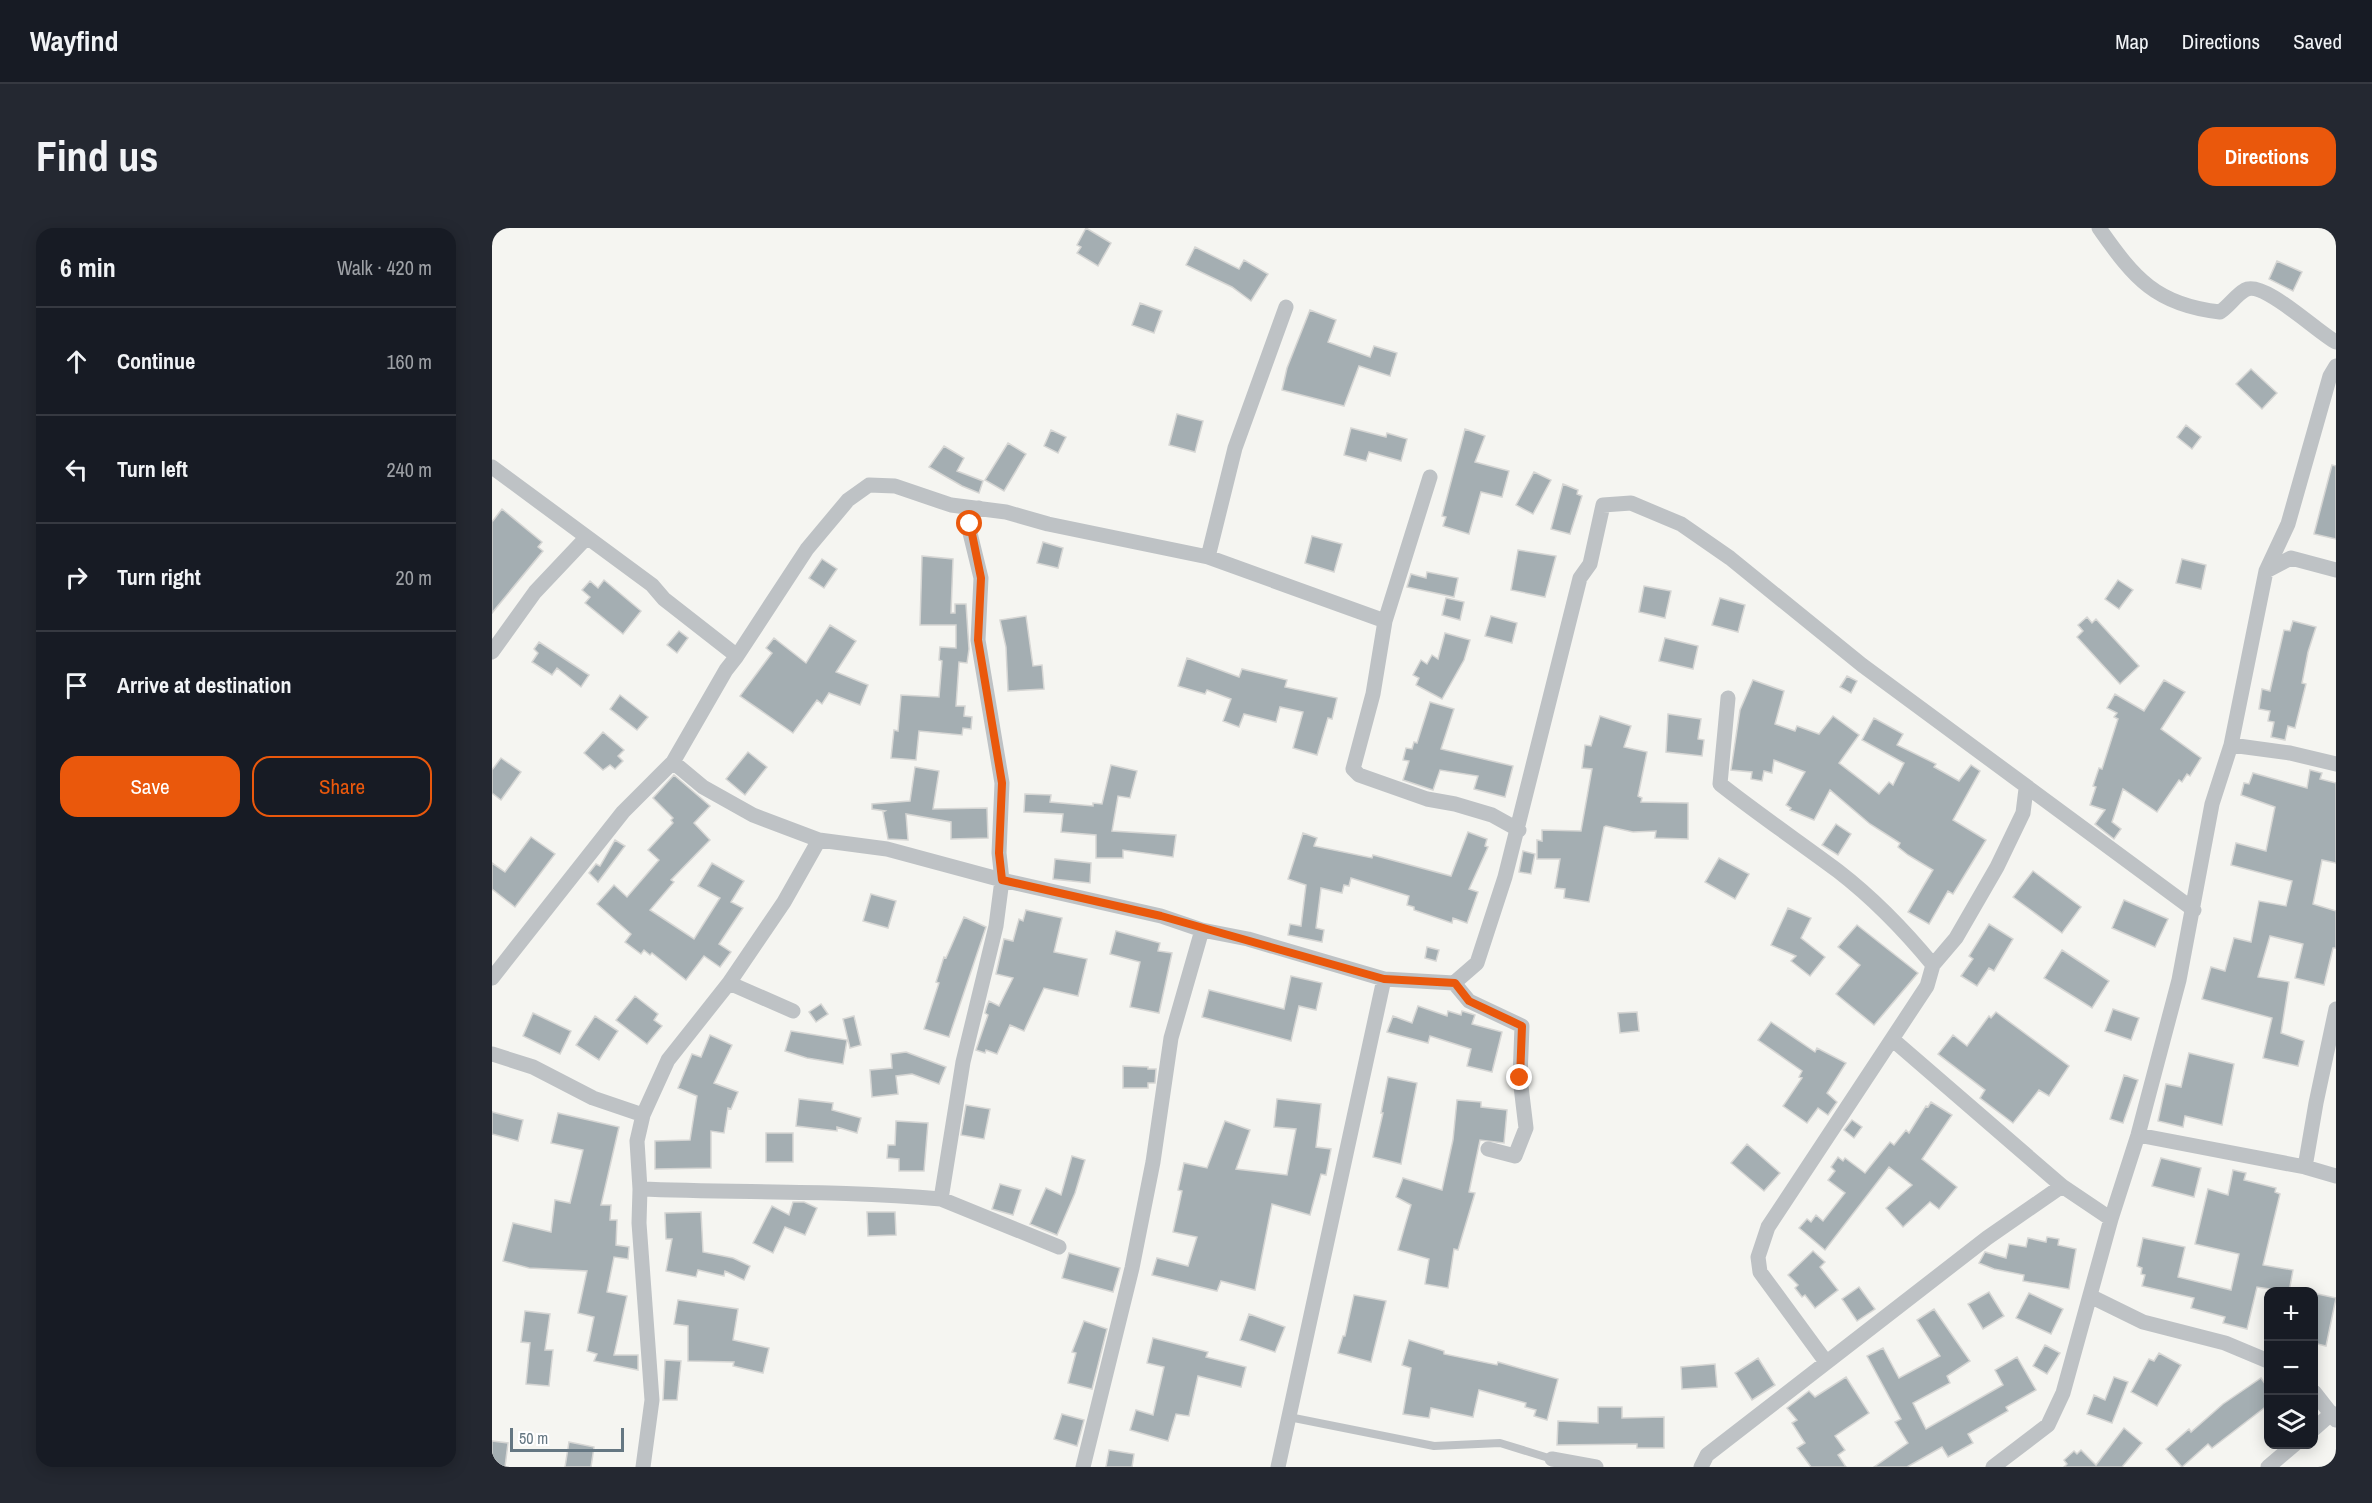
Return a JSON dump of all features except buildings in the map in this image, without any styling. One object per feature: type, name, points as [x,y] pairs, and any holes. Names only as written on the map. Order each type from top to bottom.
[{"type":"street","points":[[2098,228],[2133,272],[2160,296],[2202,310],[2220,312],[2245,289],[2256,288],[2286,304],[2318,333],[2336,342]]},
{"type":"street","points":[[1208,557],[1235,448],[1286,307]]},
{"type":"street","points":[[1993,1467],[2048,1425],[2057,1410],[2111,1218],[2138,1135],[2179,980],[2194,910],[2212,804],[2231,745],[2266,571],[2288,524],[2327,386],[2336,366]]},
{"type":"street","points":[[492,467],[652,585],[664,599],[737,656]]},
{"type":"street","points":[[1431,477],[1385,621],[1373,694],[1354,756],[1353,769],[1359,775],[1427,799],[1455,804],[1492,815],[1519,830]]},
{"type":"street","points":[[492,978],[622,812],[673,762],[726,669],[737,656],[807,549],[848,500],[869,485],[895,486],[925,498],[1178,553],[1208,557],[1385,621]]},
{"type":"street","points":[[673,762],[703,787],[753,815],[819,840],[887,849],[1002,880],[1161,916],[1202,930],[1248,939],[1384,979],[1455,983],[1477,963],[1519,830],[1580,578],[1590,564],[1603,505],[1631,503],[1681,524],[1730,558],[1862,665],[2026,789],[2194,910]]},
{"type":"street","points":[[941,1199],[963,1062],[996,926],[1002,880],[999,853],[1002,783],[978,640],[981,578],[970,533],[971,514],[979,508]]},
{"type":"street","points":[[492,652],[535,592],[587,537]]},
{"type":"street","points":[[2266,571],[2291,558],[2336,570]]},
{"type":"street","points":[[1728,698],[1720,784],[1775,828],[1840,872],[1906,933],[1933,965]]},
{"type":"street","points":[[2231,745],[2290,753],[2336,764]]},
{"type":"street","points":[[1826,1362],[1760,1272],[1758,1257],[1768,1227],[1927,986],[1933,965],[1956,938],[2023,813],[2026,789]]},
{"type":"street","points":[[643,1467],[652,1400],[639,1223],[640,1189],[637,1141],[643,1115],[668,1060],[729,983],[784,902],[819,840]]},
{"type":"street","points":[[1083,1467],[1132,1268],[1153,1162],[1171,1038],[1202,930]]},
{"type":"street","points":[[1278,1467],[1384,979]]},
{"type":"street","points":[[729,983],[793,1011]]},
{"type":"street","points":[[1455,983],[1469,1001],[1522,1026],[1520,1078],[1526,1128],[1515,1156],[1488,1149]]},
{"type":"street","points":[[2305,1167],[2336,1009]]},
{"type":"street","points":[[1892,1039],[2062,1186],[2111,1218]]},
{"type":"street","points":[[492,1054],[533,1067],[593,1098],[643,1115]]},
{"type":"street","points":[[2138,1135],[2305,1167],[2336,1176]]},
{"type":"street","points":[[1701,1467],[1707,1455],[1826,1362],[1987,1238],[2062,1186]]},
{"type":"street","points":[[640,1189],[745,1193],[858,1192],[941,1199],[1059,1246]]},
{"type":"street","points":[[2090,1296],[2143,1322],[2225,1343],[2264,1359]]},
{"type":"street","points":[[2316,1395],[2334,1417],[2318,1426]]},
{"type":"street","points":[[2268,1467],[2289,1449]]},
{"type":"street","points":[[1552,1459],[1596,1467]]},
{"type":"lane","points":[[1290,1418],[1434,1446],[1500,1443],[1552,1459]]},
{"type":"route","points":[[970,524],[981,578],[978,640],[1002,783],[999,853],[1002,880],[1161,916],[1202,930],[1248,939],[1384,979],[1455,983],[1469,1001],[1522,1026],[1520,1078]]}]
